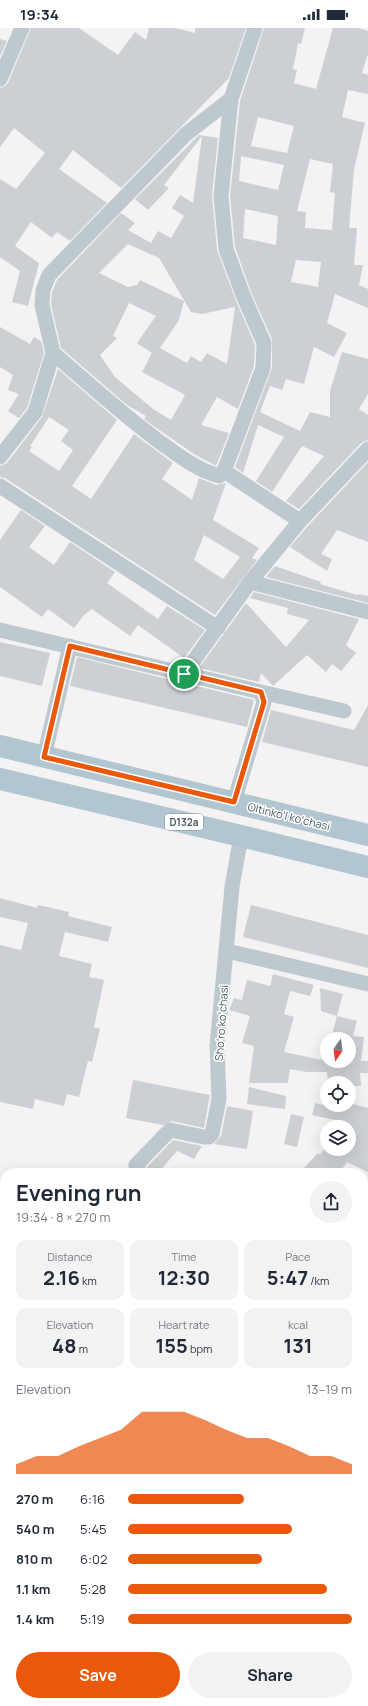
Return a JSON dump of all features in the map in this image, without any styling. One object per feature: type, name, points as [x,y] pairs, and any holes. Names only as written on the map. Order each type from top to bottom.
[{"type":"main road","name":"Oltinkoʻl koʻchasi","points":[[0,746],[368,835]]},
{"type":"main road","name":"D132a","points":[[0,779],[368,867]]},
{"type":"street","points":[[0,79],[22,28]]},
{"type":"street","points":[[53,353],[127,417],[184,459],[204,472],[219,476],[224,471],[262,368],[265,355],[264,343],[242,295],[226,249],[221,196],[230,99],[254,28]]},
{"type":"street","points":[[0,457],[35,412],[53,353],[42,305],[44,290],[49,275],[186,134],[230,99]]},
{"type":"street","points":[[184,674],[250,582],[300,521],[368,449]]},
{"type":"street","points":[[224,471],[300,521]]},
{"type":"street","points":[[0,486],[218,628]]},
{"type":"street","points":[[250,582],[368,612]]},
{"type":"street","points":[[0,630],[344,712]]},
{"type":"street","points":[[44,757],[70,646]]},
{"type":"street","points":[[234,802],[264,702],[261,692]]},
{"type":"street","name":"Shoʻro koʻchasi","points":[[138,1168],[136,1165],[170,1130],[204,1137],[212,1134],[219,1099],[217,1046],[233,879],[241,836]]},
{"type":"street","points":[[226,951],[368,984]]},
{"type":"building","points":[[31,28],[79,28],[118,55],[135,32],[146,40],[149,28],[175,28],[195,33],[195,28],[246,28],[229,78],[121,188],[73,150],[59,169],[107,203],[70,241],[57,232],[52,238],[31,222],[15,246],[39,263],[28,306],[12,302],[20,271],[0,257],[0,179],[16,189],[45,153],[14,128],[0,147],[0,88],[8,83]]},
{"type":"building","points":[[264,28],[305,28],[301,44],[298,43],[293,69],[297,70],[294,83],[316,89],[333,28],[359,28],[368,31],[368,54],[362,73],[368,75],[368,94],[348,90],[342,117],[365,123],[354,169],[349,228],[357,228],[354,265],[363,265],[359,285],[368,289],[368,308],[335,294],[327,323],[347,333],[334,357],[314,347],[304,384],[286,379],[282,390],[270,386],[260,412],[300,431],[310,412],[330,417],[330,391],[342,352],[368,359],[368,394],[359,409],[368,415],[368,440],[361,443],[299,509],[286,501],[324,456],[302,446],[272,492],[256,481],[284,437],[258,425],[243,473],[235,467],[272,368],[272,339],[251,292],[235,247],[230,196],[240,101]],"holes":[[[258,117],[294,126],[287,153],[251,146]],[[241,156],[284,165],[278,190],[239,181]],[[310,159],[333,164],[330,192],[335,193],[332,230],[305,228],[306,212],[297,211]],[[245,209],[278,216],[276,245],[243,238]],[[296,260],[321,262],[318,287],[291,282]]]},
{"type":"building","points":[[0,39],[7,41],[0,56]]},
{"type":"building","points":[[199,135],[218,138],[212,195],[217,250],[255,345],[254,366],[238,409],[217,397],[201,425],[229,433],[216,466],[194,454],[144,419],[146,416],[127,405],[61,348],[51,304],[52,292],[57,280],[121,213],[135,223],[128,230],[151,243],[158,231],[171,238],[184,216],[172,208],[180,195],[193,203],[202,136],[164,185],[169,188],[148,210],[135,199]],"holes":[[[128,244],[159,258],[191,312],[202,314],[235,307],[227,364],[207,353],[201,362],[191,356],[187,363],[160,348],[179,320],[184,301],[140,280],[137,285],[128,287],[99,273]],[[129,303],[156,316],[137,343],[152,353],[142,372],[185,395],[171,420],[153,409],[115,377],[100,355],[117,338],[113,336]]]},
{"type":"building","points":[[0,327],[30,344],[34,337],[41,341],[44,353],[27,408],[19,418],[8,411],[19,394],[8,390],[13,375],[0,367]]},
{"type":"building","points":[[58,369],[117,420],[72,486],[91,499],[134,434],[173,463],[162,479],[192,500],[199,478],[216,485],[226,483],[213,520],[259,548],[252,558],[257,560],[215,615],[5,478],[0,477],[0,466],[7,463],[42,417]],"holes":[[[49,417],[69,430],[61,441],[73,450],[59,471],[29,451],[32,447],[30,446]],[[204,535],[240,557],[223,579],[194,560]]]},
{"type":"building","points":[[368,462],[368,542],[337,530],[321,554],[332,559],[327,571],[290,547]]},
{"type":"building","points":[[21,510],[45,526],[29,547],[54,565],[70,542],[115,572],[107,583],[158,619],[167,606],[205,630],[184,658],[138,625],[130,636],[92,609],[84,615],[74,628],[48,609],[42,617],[0,587],[0,540]]},
{"type":"building","points":[[275,566],[321,582],[320,584],[357,595],[368,596],[368,603],[266,577]]},
{"type":"building","points":[[254,592],[359,619],[346,645],[356,653],[341,671],[332,664],[326,672],[307,655],[273,686],[261,673],[259,682],[199,668],[246,603],[286,647],[309,620],[287,614],[288,608],[250,598]]},
{"type":"building","points":[[0,642],[50,653],[42,686],[0,676]]},
{"type":"building","points":[[77,657],[254,700],[247,727],[70,686]]},
{"type":"building","points":[[368,705],[368,767],[262,742],[271,710],[354,730]]},
{"type":"building","points":[[0,898],[37,908],[38,905],[69,912],[68,916],[112,927],[108,942],[65,932],[59,956],[92,964],[89,977],[104,980],[94,1027],[100,1029],[92,1062],[88,1061],[79,1097],[67,1094],[64,1106],[35,1099],[33,1109],[0,1102],[0,945],[21,950],[28,923],[0,917]]},
{"type":"building","points":[[251,905],[368,935],[368,968],[243,937]]},
{"type":"building","points":[[273,974],[314,985],[310,996],[290,991],[284,1014],[294,1017],[284,1052],[320,1060],[320,1068],[356,1068],[356,1036],[364,1037],[361,1061],[368,1061],[368,1073],[360,1073],[361,1086],[356,1086],[356,1076],[327,1076],[327,1072],[307,1072],[290,1069],[288,1083],[249,1083],[254,1046],[242,1043],[250,1016],[229,1010],[234,998],[242,1000],[247,980],[270,986]]},
{"type":"building","points":[[320,988],[343,994],[337,1016],[321,1011]]},
{"type":"building","points":[[337,1016],[357,1021],[354,1032],[333,1032]]},
{"type":"building","points":[[133,1080],[210,1095],[204,1128],[172,1121],[163,1125],[126,1118]]},
{"type":"building","points":[[249,1087],[286,1096],[285,1109],[247,1104]]},
{"type":"building","points":[[315,1103],[320,1104],[320,1112],[356,1112],[356,1105],[368,1108],[368,1168],[360,1168],[347,1162],[343,1168],[304,1168],[318,1153],[320,1156],[356,1156],[356,1120],[335,1120],[312,1115]]},
{"type":"building","points":[[227,1106],[253,1111],[247,1149],[214,1144],[221,1136]]},
{"type":"building","points":[[291,1114],[304,1117],[297,1147],[284,1144]]},
{"type":"building","points":[[173,1140],[202,1146],[194,1159],[177,1151],[164,1168],[147,1167]]},
{"type":"route","points":[[70,646],[184,674],[261,692],[264,702],[234,802],[44,757],[70,646]]}]
